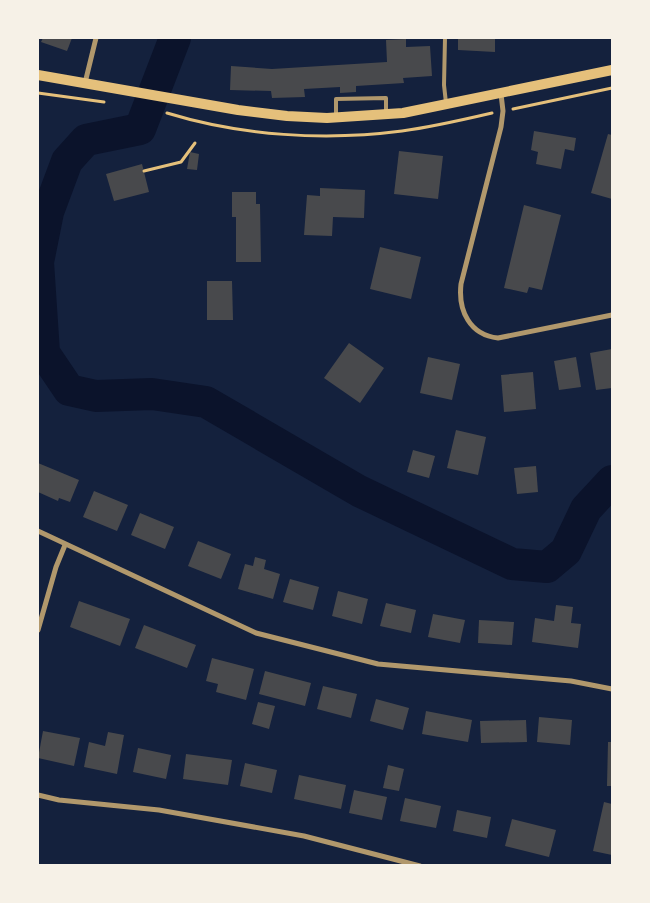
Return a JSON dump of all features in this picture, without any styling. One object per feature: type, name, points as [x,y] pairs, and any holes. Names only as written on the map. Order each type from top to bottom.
[{"type":"main road","points":[[38,75],[179,100],[287,116],[336,118],[386,115],[446,105],[612,70]]},
{"type":"street","points":[[85,83],[96,38]]},
{"type":"street","points":[[501,94],[503,111],[501,127],[460,284],[461,304],[466,318],[482,334],[498,338],[612,315]]},
{"type":"street","points":[[38,531],[256,633],[378,664],[571,681],[612,690]]},
{"type":"street","points":[[38,630],[56,567],[65,545]]},
{"type":"street","points":[[38,795],[59,800],[159,810],[304,836],[420,866]]},
{"type":"lane","points":[[445,38],[444,85],[446,105]]},
{"type":"lane","points":[[336,118],[336,99],[386,98],[386,115]]},
{"type":"path","points":[[522,107],[612,88]]},
{"type":"path","points":[[38,93],[110,103]]},
{"type":"path","points":[[162,112],[189,120],[240,128],[278,133],[318,135],[402,131],[477,117]]},
{"type":"path","points":[[144,171],[181,162],[195,143]]},
{"type":"building","points":[[43,38],[72,38],[67,51],[41,42]]},
{"type":"building","points":[[458,38],[495,38],[495,52],[458,50]]},
{"type":"building","points":[[406,39],[406,47],[430,46],[432,76],[403,78],[404,83],[356,86],[356,92],[340,93],[340,87],[304,89],[305,97],[272,98],[271,91],[230,90],[231,66],[272,69],[387,62],[386,40]]},
{"type":"building","points":[[534,131],[576,138],[574,151],[565,149],[561,169],[536,164],[538,152],[531,150]]},
{"type":"building","points":[[608,134],[612,135],[612,199],[591,193]]},
{"type":"building","points":[[399,151],[443,156],[438,199],[394,194]]},
{"type":"building","points":[[190,152],[199,154],[197,170],[187,169]]},
{"type":"building","points":[[142,164],[149,192],[114,201],[106,174]]},
{"type":"building","points":[[320,188],[365,190],[364,218],[333,217],[332,236],[304,235],[307,195],[320,196]]},
{"type":"building","points":[[232,192],[256,192],[256,204],[260,204],[261,262],[236,262],[236,217],[232,217]]},
{"type":"building","points":[[524,205],[561,215],[542,290],[529,287],[527,293],[504,288]]},
{"type":"building","points":[[380,247],[421,257],[411,299],[370,289]]},
{"type":"building","points":[[207,281],[232,281],[233,320],[207,320]]},
{"type":"building","points":[[349,343],[384,368],[360,403],[324,378]]},
{"type":"building","points":[[612,349],[612,388],[596,390],[590,353]]},
{"type":"building","points":[[428,357],[460,364],[452,400],[420,393]]},
{"type":"building","points":[[576,357],[581,387],[559,390],[554,361]]},
{"type":"building","points":[[533,372],[536,409],[504,412],[501,375]]},
{"type":"building","points":[[456,430],[486,437],[478,475],[447,468]]},
{"type":"building","points":[[413,450],[435,456],[429,478],[407,472]]},
{"type":"building","points":[[38,463],[79,480],[70,502],[59,498],[58,501],[38,492]]},
{"type":"building","points":[[536,466],[538,492],[517,494],[514,468]]},
{"type":"building","points":[[94,491],[128,505],[117,531],[83,517]]},
{"type":"building","points":[[140,513],[174,527],[165,549],[131,535]]},
{"type":"building","points":[[198,541],[231,554],[221,579],[188,566]]},
{"type":"building","points":[[255,557],[266,560],[264,569],[280,574],[273,599],[238,589],[245,564],[253,566]]},
{"type":"building","points":[[290,579],[319,587],[313,610],[283,602]]},
{"type":"building","points":[[338,591],[368,599],[362,624],[332,616]]},
{"type":"building","points":[[79,601],[130,619],[120,646],[70,627]]},
{"type":"building","points":[[386,603],[416,610],[411,633],[380,626]]},
{"type":"building","points":[[556,605],[573,607],[571,623],[581,624],[578,648],[532,642],[535,618],[554,621]]},
{"type":"building","points":[[433,614],[465,620],[460,643],[428,637]]},
{"type":"building","points":[[479,620],[514,622],[512,645],[478,643]]},
{"type":"building","points":[[144,625],[196,645],[187,668],[135,648]]},
{"type":"building","points":[[212,658],[254,669],[246,700],[216,692],[218,684],[206,681]]},
{"type":"building","points":[[265,671],[311,683],[305,706],[259,694]]},
{"type":"building","points":[[323,686],[357,694],[351,718],[317,709]]},
{"type":"building","points":[[376,699],[409,708],[403,730],[370,721]]},
{"type":"building","points":[[258,702],[275,706],[269,729],[252,724]]},
{"type":"building","points":[[426,711],[472,720],[468,742],[422,734]]},
{"type":"building","points":[[539,717],[572,720],[570,745],[537,742]]},
{"type":"building","points":[[526,720],[527,742],[481,743],[480,721]]},
{"type":"building","points":[[43,731],[80,738],[74,766],[38,758]]},
{"type":"building","points":[[108,732],[124,735],[117,774],[84,767],[89,742],[105,746]]},
{"type":"building","points":[[608,742],[612,742],[612,786],[607,786]]},
{"type":"building","points":[[138,748],[171,755],[166,779],[133,772]]},
{"type":"building","points":[[186,754],[232,760],[228,785],[183,779]]},
{"type":"building","points":[[245,763],[277,770],[272,793],[240,786]]},
{"type":"building","points":[[388,765],[404,769],[399,791],[383,788]]},
{"type":"building","points":[[299,775],[346,785],[341,809],[294,799]]},
{"type":"building","points":[[354,790],[387,797],[382,820],[349,813]]},
{"type":"building","points":[[405,798],[441,806],[436,828],[400,821]]},
{"type":"building","points":[[604,802],[612,804],[612,855],[593,851]]},
{"type":"building","points":[[457,810],[491,817],[487,838],[453,831]]},
{"type":"building","points":[[512,819],[556,830],[549,857],[505,846]]},
{"type":"waterway","points":[[175,38],[140,129],[86,140],[67,161],[48,212],[38,262],[44,353],[69,390],[96,396],[152,394],[206,402],[359,491],[512,564],[547,567],[566,551],[586,509],[612,481]]}]
